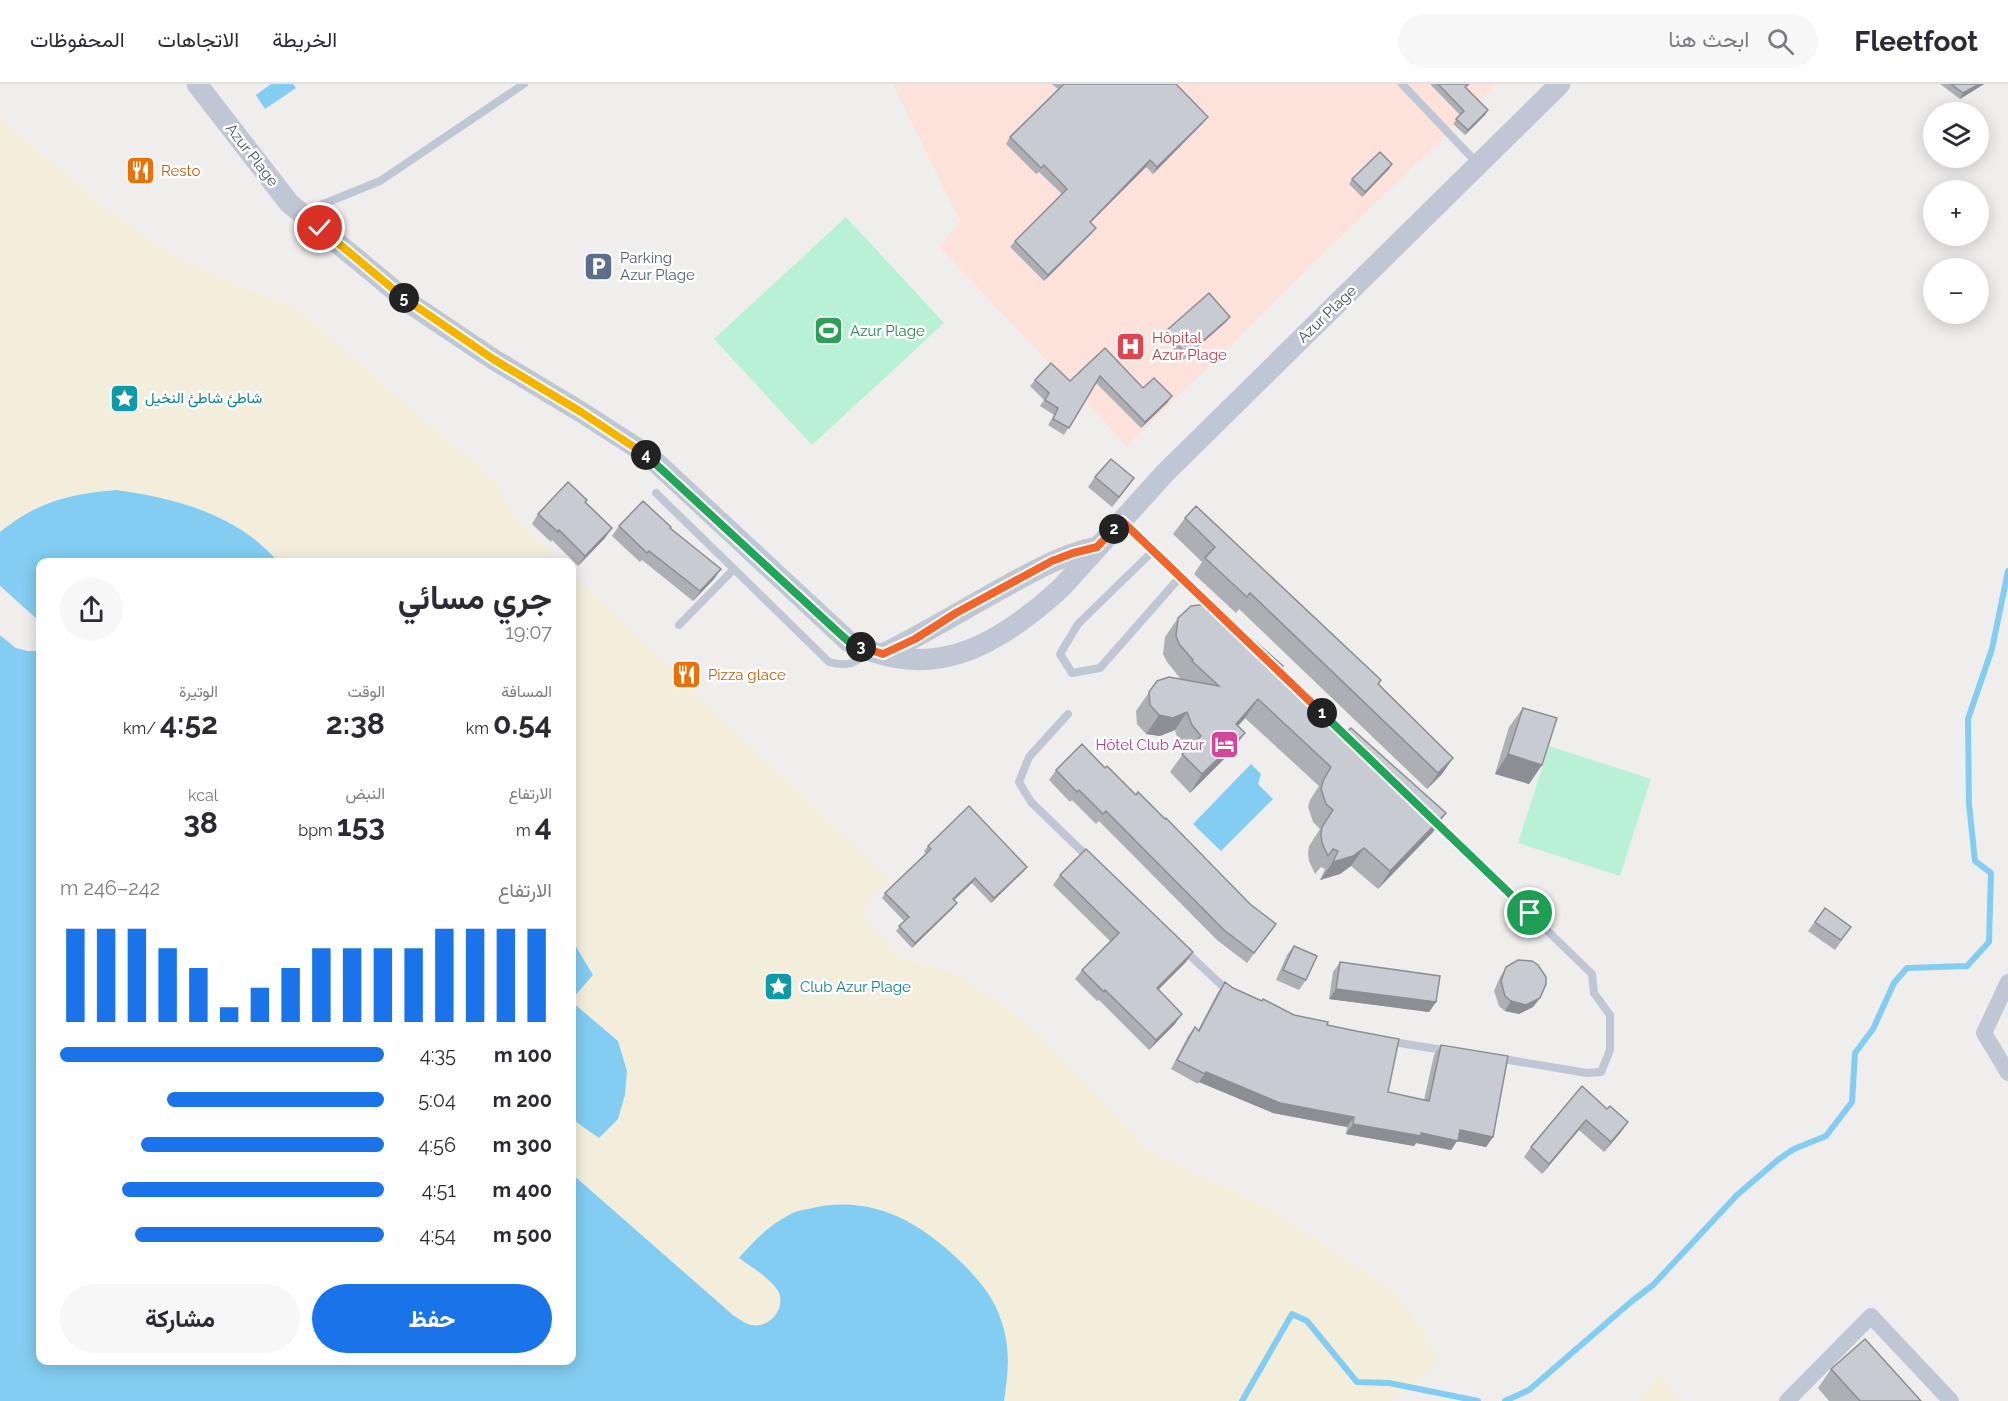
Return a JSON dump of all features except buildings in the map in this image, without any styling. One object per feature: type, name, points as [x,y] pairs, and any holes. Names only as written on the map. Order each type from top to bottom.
[{"type":"street","name":"Azur Plage","points":[[197,84],[289,203],[411,304],[493,359],[648,455],[844,637],[875,652],[915,661],[946,658],[979,647],[1009,630],[1048,600],[1077,572],[1165,473],[1560,84]]},
{"type":"street","points":[[875,652],[915,639],[956,613],[1052,561],[1097,547]]},
{"type":"street","points":[[2008,982],[1984,1033],[2008,1073]]},
{"type":"street","points":[[1787,1401],[1871,1317],[1951,1401]]},
{"type":"lane","points":[[301,213],[380,181],[524,84]]},
{"type":"lane","points":[[1402,84],[1478,164]]},
{"type":"lane","points":[[656,492],[829,662],[846,665],[875,652]]},
{"type":"lane","points":[[1122,521],[1221,616]]},
{"type":"lane","points":[[1153,551],[1078,624],[1060,654],[1072,673],[1100,668],[1180,577]]},
{"type":"lane","points":[[678,625],[734,569]]},
{"type":"lane","points":[[1262,655],[1356,745]]},
{"type":"lane","points":[[1068,714],[1029,757],[1019,782],[1031,802],[1099,868]]},
{"type":"lane","points":[[1425,812],[1592,974],[1594,993],[1610,1015],[1610,1050],[1601,1072],[1587,1073],[1486,1056]]},
{"type":"lane","points":[[1176,942],[1228,992],[1239,995]]},
{"type":"lane","points":[[1372,1038],[1463,1053]]},
{"type":"shaded area","name":"Hôpital Azur Plage","points":[[893,84],[1497,84],[1127,446],[940,247],[960,221]]},
{"type":"green space","name":"Azur Plage","points":[[846,217],[944,323],[812,445],[714,339]]},
{"type":"green space","points":[[1549,746],[1651,779],[1620,876],[1518,843]]},
{"type":"sand","points":[[0,117],[24,141],[64,170],[96,201],[163,249],[211,274],[286,304],[298,306],[319,328],[496,482],[520,523],[557,558],[275,558],[267,549],[234,525],[188,505],[148,494],[65,497],[42,504],[25,513],[0,532]]},
{"type":"sand","name":"Club Azur Plage","points":[[576,577],[889,879],[860,913],[902,959],[960,975],[1034,1028],[1149,1150],[1273,1210],[1399,1294],[1440,1360],[1420,1380],[1391,1401],[1004,1401],[1008,1372],[888,1212],[858,1204],[827,1204],[739,1257],[770,1282],[780,1297],[777,1312],[770,1321],[761,1326],[747,1323],[734,1316],[576,1178],[576,1122],[599,1137],[618,1041],[576,1005],[576,994],[593,975],[576,947]]},
{"type":"sand","points":[[1659,1375],[1683,1401],[1635,1401]]},
{"type":"water","points":[[271,84],[293,84],[296,88],[265,109],[256,95]]},
{"type":"water","points":[[116,490],[138,493],[204,511],[245,532],[274,558],[36,558],[36,618],[0,586],[0,532],[27,513],[54,501],[83,494]]},
{"type":"water","points":[[0,635],[16,648],[36,651],[36,1365],[576,1365],[576,1178],[734,1316],[751,1325],[768,1322],[777,1313],[780,1302],[778,1291],[769,1280],[739,1258],[763,1233],[795,1212],[831,1205],[873,1208],[893,1214],[911,1223],[947,1249],[983,1286],[995,1305],[1002,1323],[1007,1345],[1008,1367],[1004,1401],[0,1401]]},
{"type":"water","points":[[1251,764],[1261,774],[1258,784],[1273,799],[1221,851],[1193,824]]},
{"type":"water","points":[[576,947],[593,975],[576,994]]},
{"type":"water","points":[[576,1005],[618,1041],[627,1071],[625,1095],[618,1119],[599,1138],[576,1122]]},
{"type":"pier","points":[[0,586],[36,618],[36,622],[0,590]]},
{"type":"pier","points":[[0,632],[17,645],[36,648],[36,651],[16,648],[0,635]]},
{"type":"waterway","points":[[1505,1401],[1529,1390],[1653,1285],[1737,1195],[1779,1159],[1794,1149],[1826,1136],[1852,1102],[1855,1053],[1873,1029],[1894,983],[1907,968],[1967,966],[1989,942],[1991,873],[1975,861],[1969,804],[1968,719],[1992,649],[2008,571]]},
{"type":"waterway","points":[[1242,1401],[1292,1314],[1307,1321],[1357,1382],[1389,1383],[1478,1401]]},
{"type":"place","name":"Resto","points":[[140,171]]},
{"type":"place","name":"Parking Azur Plage","points":[[599,267]]},
{"type":"place","name":"Azur Plage","points":[[829,331]]},
{"type":"place","name":"Hôpital Azur Plage","points":[[1131,347]]},
{"type":"place","name":"شاطئ شاطئ النخيل","points":[[124,398]]},
{"type":"place","name":"Pizza glace","points":[[687,675]]},
{"type":"place","name":"Hôtel Club Azur","points":[[1225,745]]},
{"type":"place","name":"Club Azur Plage","points":[[779,987]]},
{"type":"route","points":[[320,228],[411,304],[493,359],[648,455],[839,633],[848,641],[868,651],[883,654],[915,639],[956,613],[1052,561],[1097,547],[1122,521],[1530,913]]}]
